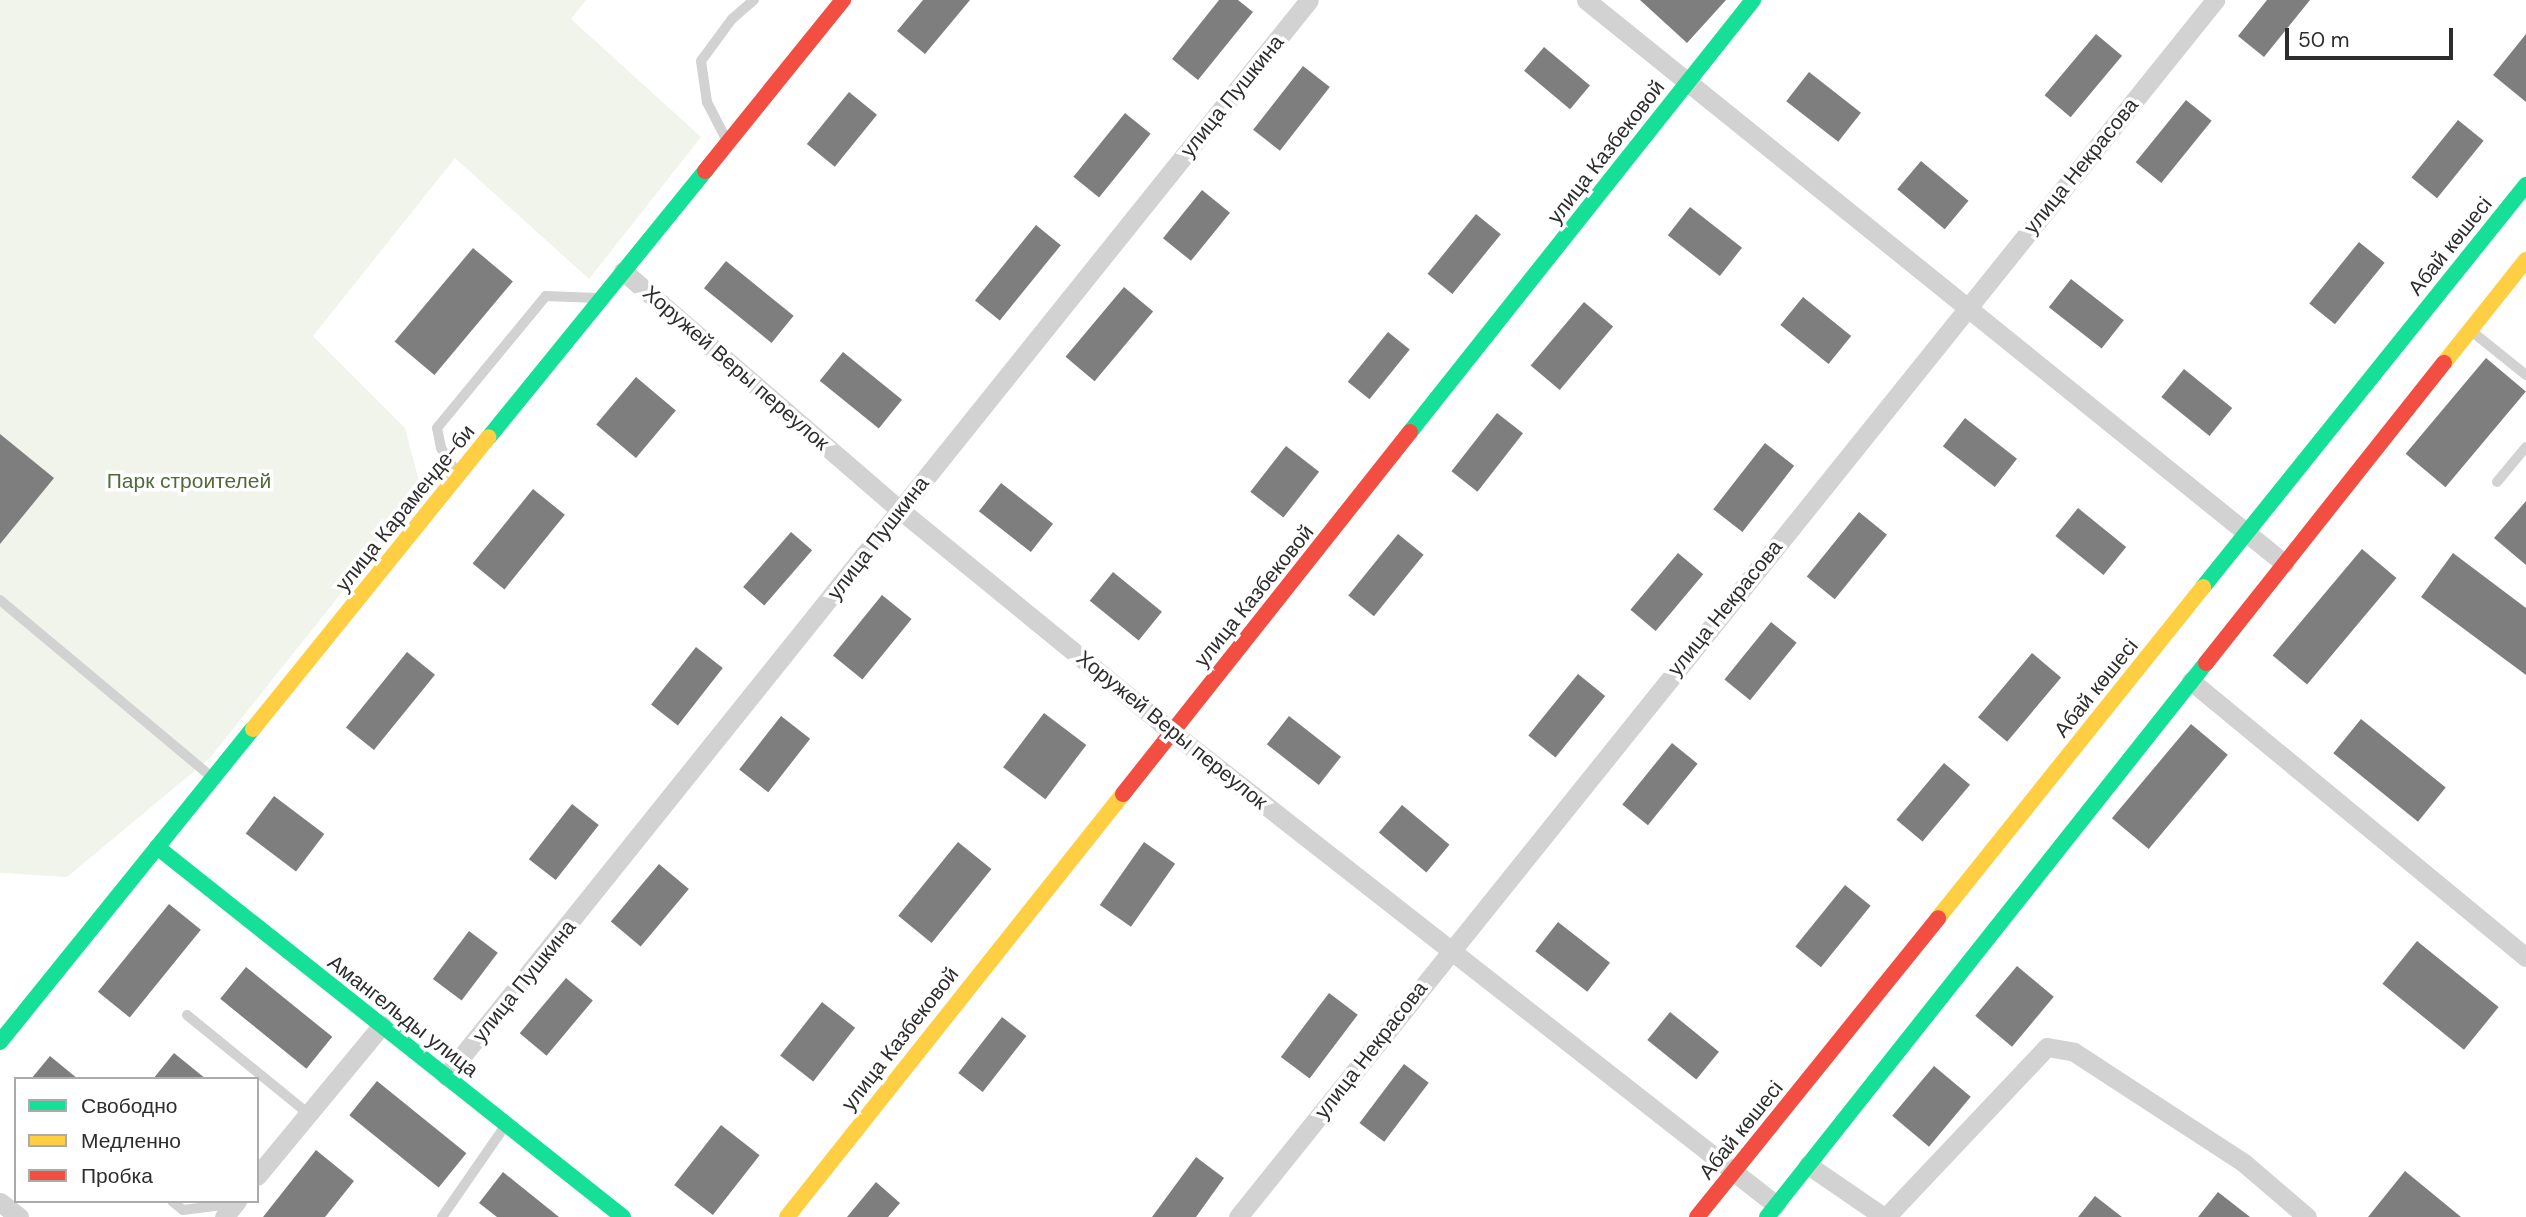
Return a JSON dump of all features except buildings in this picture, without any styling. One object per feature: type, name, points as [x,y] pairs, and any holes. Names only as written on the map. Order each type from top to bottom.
[{"type":"street","name":"улица Пушкина","points":[[446,1076],[1309,0]]},
{"type":"street","points":[[1586,0],[2284,563]]},
{"type":"street","name":"улица Казбековой","points":[[787,1217],[1753,0]]},
{"type":"street","name":"улица Некрасова","points":[[1238,1217],[2215,0]]},
{"type":"street","name":"улица Караменде-би","points":[[0,1042],[728,142],[836,2]]},
{"type":"street","name":"Абай көшесі","points":[[1698,1217],[2526,185]]},
{"type":"street","points":[[1772,1211],[2526,260]]},
{"type":"street","name":"Хоружей Веры переулок","points":[[623,271],[900,510],[1172,732],[1734,1172],[1772,1211]]},
{"type":"street","points":[[2191,681],[2526,957]]},
{"type":"street","name":"Амангельды улица","points":[[158,847],[623,1217]]},
{"type":"street","points":[[259,1174],[382,1025]]},
{"type":"street","points":[[1808,1165],[1885,1217],[2047,1046],[2074,1052],[2233,1156],[2306,1217]]},
{"type":"lane","points":[[728,142],[707,102],[701,61],[732,19],[754,0]]},
{"type":"lane","points":[[458,475],[441,449],[437,428],[546,296],[601,298]]},
{"type":"lane","points":[[2470,330],[2526,375]]},
{"type":"lane","points":[[2497,482],[2526,447]]},
{"type":"lane","points":[[0,600],[213,779]]},
{"type":"lane","points":[[187,1015],[309,1114]]},
{"type":"lane","points":[[442,1217],[507,1124]]},
{"type":"lane","points":[[174,1203],[183,1210],[232,1207]]},
{"type":"green space","name":"Парк строителей","points":[[0,0],[586,0],[571,19],[701,137],[589,279],[455,158],[313,336],[405,428],[422,492],[209,759],[67,877],[0,873]]},
{"type":"traffic: fast","points":[[1410,432],[1753,0]]},
{"type":"traffic: fast","points":[[489,437],[705,171]]},
{"type":"traffic: fast","points":[[2203,587],[2526,185]]},
{"type":"traffic: fast","points":[[1767,1217],[2206,663]]},
{"type":"traffic: fast","points":[[0,1042],[253,729]]},
{"type":"traffic: fast","points":[[157,847],[623,1217]]},
{"type":"traffic: slow","points":[[2444,363],[2526,260]]},
{"type":"traffic: slow","points":[[253,729],[489,437]]},
{"type":"traffic: slow","points":[[1938,918],[2203,587]]},
{"type":"traffic: slow","points":[[787,1217],[1123,794]]},
{"type":"traffic: jam","points":[[705,171],[843,0]]},
{"type":"traffic: jam","points":[[2206,663],[2444,363]]},
{"type":"traffic: jam","points":[[1123,794],[1410,432]]},
{"type":"traffic: jam","points":[[1697,1217],[1938,918]]}]
